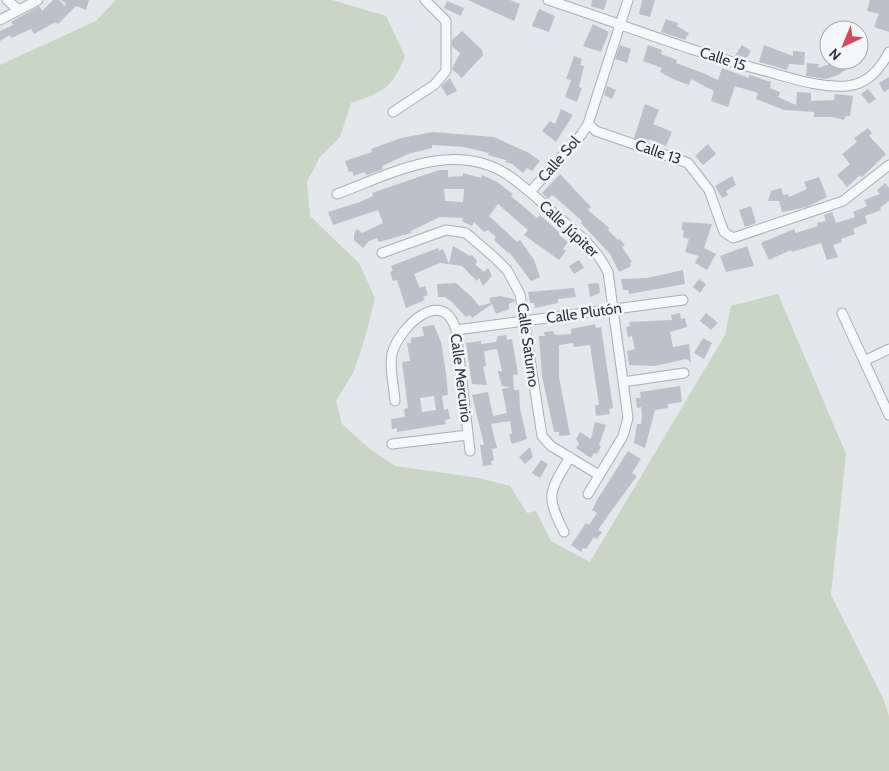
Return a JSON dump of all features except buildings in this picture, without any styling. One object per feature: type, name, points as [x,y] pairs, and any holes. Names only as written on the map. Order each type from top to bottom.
[{"type":"street","points":[[7,0],[18,10]]},
{"type":"street","points":[[0,20],[38,0]]},
{"type":"street","points":[[393,112],[434,85],[446,71],[446,21],[425,0]]},
{"type":"street","name":"Calle 15","points":[[548,0],[736,64],[812,84],[848,86],[867,80],[881,68],[889,52]]},
{"type":"street","points":[[588,124],[628,0]]},
{"type":"street","name":"Calle 13","points":[[588,124],[596,131],[688,163],[708,190],[724,232],[733,238],[843,202],[889,165]]},
{"type":"street","name":"Calle Sol","points":[[530,192],[581,135],[588,124]]},
{"type":"street","name":"Calle Júpiter","points":[[337,194],[421,163],[453,158],[484,164],[506,174],[530,192],[589,244],[602,260],[608,272],[628,418],[623,436],[588,494]]},
{"type":"street","name":"Calle Saturno","points":[[382,253],[446,230],[466,234],[507,270],[520,294],[526,321],[539,429],[542,436],[551,446],[599,475]]},
{"type":"street","name":"Calle Plutón","points":[[456,330],[683,300]]},
{"type":"street","name":"Calle Mercurio","points":[[395,401],[391,356],[399,336],[409,323],[434,310],[443,310],[452,318],[456,330],[470,451]]},
{"type":"street","points":[[842,313],[889,416]]},
{"type":"street","points":[[864,361],[889,349]]},
{"type":"street","points":[[623,382],[684,373]]},
{"type":"street","points":[[392,444],[468,434]]},
{"type":"street","points":[[564,532],[551,506],[551,490],[570,458]]},
{"type":"green space","points":[[116,0],[332,0],[386,16],[405,56],[396,76],[379,92],[351,103],[340,137],[320,157],[307,182],[310,216],[359,263],[375,298],[354,371],[336,401],[342,424],[370,449],[395,466],[479,478],[510,486],[527,513],[536,511],[551,541],[590,562],[725,335],[731,306],[778,294],[846,454],[831,595],[883,698],[889,716],[889,771],[0,771],[0,65],[96,21]]}]
